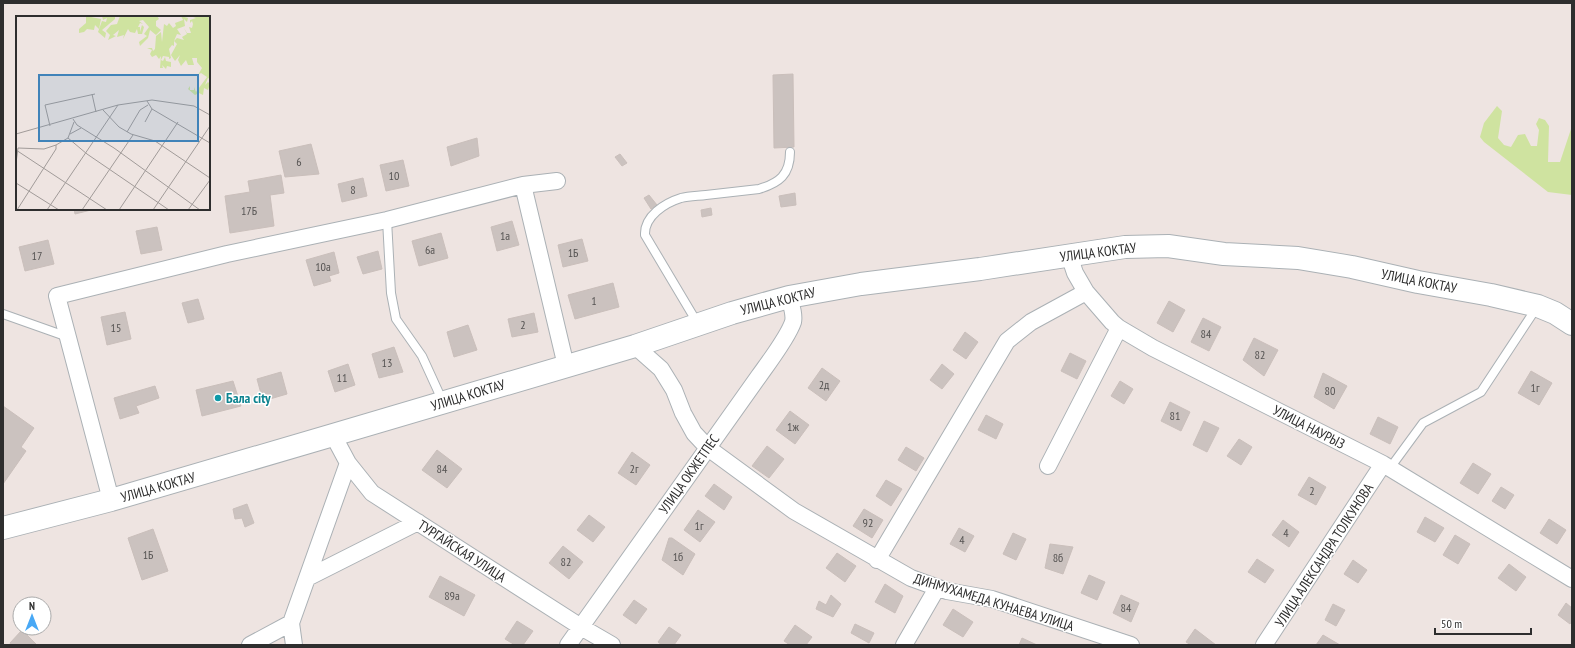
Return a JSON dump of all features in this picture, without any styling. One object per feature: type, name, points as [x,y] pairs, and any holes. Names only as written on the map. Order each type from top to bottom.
[{"type":"street","points":[[111,500],[57,296],[227,254],[387,220],[523,185],[557,181]]},
{"type":"street","points":[[523,185],[566,366]]},
{"type":"street","name":"УЛИЦА КОКТАУ","points":[[3,528],[111,500],[333,435],[635,346],[732,313],[789,297],[861,284],[980,269],[1125,247],[1168,246],[1224,254],[1298,258],[1352,267],[1538,306],[1555,313],[1572,324]]},
{"type":"street","name":"УЛИЦА НАУРЫЗ","points":[[1069,256],[1075,273],[1086,292],[1119,328],[1160,351],[1387,466],[1572,579]]},
{"type":"street","points":[[877,560],[1007,341],[1031,322],[1086,292]]},
{"type":"street","name":"УЛИЦА ОКЖЕТПЕС","points":[[568,645],[786,335],[793,321],[789,297]]},
{"type":"street","points":[[1048,466],[1119,328]]},
{"type":"street","name":"ДИНМУХАМЕДА КУНАЕВА УЛИЦА","points":[[635,346],[661,369],[674,390],[683,413],[694,432],[708,448],[794,511],[877,560],[911,578],[937,588],[992,599],[1131,645]]},
{"type":"street","name":"ТУРГАЙСКАЯ УЛИЦА","points":[[333,435],[348,463],[372,493],[581,627],[612,645]]},
{"type":"street","points":[[294,645],[291,623],[348,463]]},
{"type":"street","name":"УЛИЦА АЛЕКСАНДРА ТОЛКУНОВА","points":[[1264,645],[1387,466]]},
{"type":"street","points":[[307,578],[418,522]]},
{"type":"street","points":[[904,645],[914,625],[937,588]]},
{"type":"street","points":[[250,645],[291,623]]},
{"type":"lane","points":[[698,324],[645,235],[647,222],[652,215],[670,202],[683,198],[759,189],[768,186],[779,180],[787,171],[790,162],[790,152]]},
{"type":"lane","points":[[387,220],[391,293],[396,319],[422,356],[443,402]]},
{"type":"lane","points":[[1387,466],[1423,423],[1480,392],[1538,306]]},
{"type":"lane","points":[[3,314],[68,337]]},
{"type":"green space","points":[[1497,106],[1502,111],[1498,138],[1504,145],[1511,147],[1518,135],[1525,134],[1531,146],[1537,146],[1539,130],[1536,124],[1539,118],[1545,120],[1549,126],[1548,162],[1560,162],[1572,126],[1572,195],[1548,192],[1484,142],[1480,137],[1484,123]]},
{"type":"building","points":[[793,74],[794,147],[774,148],[773,75]]},
{"type":"building","points":[[477,138],[479,156],[451,166],[447,147]]},
{"type":"building","points":[[311,144],[319,174],[285,177],[279,151]]},
{"type":"building","points":[[620,154],[627,163],[622,166],[615,157]]},
{"type":"building","points":[[403,160],[409,186],[386,191],[380,165]]},
{"type":"building","points":[[281,175],[284,193],[270,195],[274,226],[230,233],[225,196],[250,192],[248,181]]},
{"type":"building","points":[[363,178],[367,196],[342,202],[338,184]]},
{"type":"building","points":[[795,193],[796,205],[781,207],[779,196]]},
{"type":"building","points":[[649,195],[657,205],[651,209],[644,198]]},
{"type":"building","points":[[711,208],[712,215],[702,217],[701,210]]},
{"type":"building","points":[[74,210],[91,210],[75,214]]},
{"type":"building","points":[[512,221],[519,245],[497,251],[491,227]]},
{"type":"building","points":[[157,227],[162,250],[141,254],[136,231]]},
{"type":"building","points":[[441,233],[448,258],[419,266],[412,241]]},
{"type":"building","points":[[582,239],[588,261],[563,267],[558,245]]},
{"type":"building","points":[[48,240],[54,264],[25,271],[19,247]]},
{"type":"building","points":[[378,251],[382,269],[363,274],[357,257]]},
{"type":"building","points":[[334,252],[339,273],[329,276],[331,281],[314,286],[306,260]]},
{"type":"building","points":[[613,283],[619,307],[575,319],[568,295]]},
{"type":"building","points":[[198,299],[204,319],[188,323],[182,303]]},
{"type":"building","points":[[1169,301],[1185,310],[1173,332],[1157,323]]},
{"type":"building","points":[[125,312],[131,339],[107,345],[101,317]]},
{"type":"building","points":[[534,313],[538,332],[512,337],[508,319]]},
{"type":"building","points":[[1203,318],[1221,327],[1209,351],[1191,342]]},
{"type":"building","points":[[468,325],[477,350],[454,357],[447,332]]},
{"type":"building","points":[[965,332],[978,342],[966,359],[953,350]]},
{"type":"building","points":[[1254,338],[1278,350],[1264,376],[1243,360]]},
{"type":"building","points":[[394,347],[403,372],[379,378],[372,354]]},
{"type":"building","points":[[1070,353],[1086,361],[1077,379],[1061,371]]},
{"type":"building","points":[[348,364],[355,385],[335,392],[328,371]]},
{"type":"building","points":[[942,364],[954,374],[942,389],[930,380]]},
{"type":"building","points":[[822,368],[840,381],[826,401],[808,388]]},
{"type":"building","points":[[1531,371],[1552,383],[1539,405],[1518,393]]},
{"type":"building","points":[[281,372],[287,394],[263,401],[257,379]]},
{"type":"building","points":[[1323,373],[1347,386],[1334,409],[1314,397]]},
{"type":"building","name":"Бала city","points":[[233,381],[241,406],[202,416],[196,390]]},
{"type":"building","points":[[1120,381],[1133,389],[1124,404],[1111,396]]},
{"type":"building","points":[[155,386],[159,398],[136,406],[139,413],[120,419],[114,398]]},
{"type":"building","points":[[1170,402],[1190,412],[1181,431],[1161,421]]},
{"type":"building","points":[[3,406],[34,428],[21,447],[26,451],[3,484],[4,441]]},
{"type":"building","points":[[790,411],[809,425],[795,444],[776,430]]},
{"type":"building","points":[[986,415],[1003,424],[996,439],[978,430]]},
{"type":"building","points":[[1378,417],[1398,427],[1390,444],[1370,434]]},
{"type":"building","points":[[1204,421],[1219,428],[1207,452],[1193,445]]},
{"type":"building","points":[[1239,439],[1252,447],[1241,465],[1227,456]]},
{"type":"building","points":[[767,446],[784,459],[769,478],[752,466]]},
{"type":"building","points":[[906,447],[924,458],[916,471],[898,460]]},
{"type":"building","points":[[437,450],[462,469],[447,488],[422,470]]},
{"type":"building","points":[[632,452],[650,465],[636,485],[618,473]]},
{"type":"building","points":[[1473,463],[1491,474],[1478,494],[1460,483]]},
{"type":"building","points":[[1309,477],[1326,487],[1316,505],[1298,495]]},
{"type":"building","points":[[886,480],[902,489],[891,506],[876,496]]},
{"type":"building","points":[[714,484],[732,497],[724,510],[705,496]]},
{"type":"building","points":[[1501,487],[1514,495],[1505,509],[1492,501]]},
{"type":"building","points":[[247,504],[254,523],[245,527],[242,518],[235,519],[233,509]]},
{"type":"building","points":[[864,509],[883,520],[872,538],[853,526]]},
{"type":"building","points":[[698,510],[715,522],[700,542],[684,530]]},
{"type":"building","points":[[589,515],[605,527],[593,542],[577,530]]},
{"type":"building","points":[[1425,517],[1444,528],[1435,542],[1417,532]]},
{"type":"building","points":[[1549,519],[1566,530],[1557,544],[1540,533]]},
{"type":"building","points":[[1283,520],[1299,532],[1289,547],[1272,535]]},
{"type":"building","points":[[959,528],[974,536],[965,552],[950,544]]},
{"type":"building","points":[[153,529],[168,571],[142,580],[128,538]]},
{"type":"building","points":[[1013,533],[1026,539],[1016,560],[1003,554]]},
{"type":"building","points":[[1455,535],[1470,544],[1458,564],[1443,555]]},
{"type":"building","points":[[669,538],[672,538],[695,554],[683,575],[662,560]]},
{"type":"building","points":[[1050,544],[1073,547],[1063,574],[1045,568]]},
{"type":"building","points":[[563,546],[583,562],[569,579],[549,563]]},
{"type":"building","points":[[837,553],[856,566],[845,582],[826,568]]},
{"type":"building","points":[[1257,559],[1274,570],[1265,583],[1248,572]]},
{"type":"building","points":[[1353,560],[1367,570],[1358,583],[1344,574]]},
{"type":"building","points":[[1509,564],[1526,577],[1516,591],[1498,578]]},
{"type":"building","points":[[1089,575],[1105,582],[1097,600],[1081,593]]},
{"type":"building","points":[[440,576],[475,595],[464,616],[429,597]]},
{"type":"building","points":[[885,584],[903,596],[895,613],[875,602]]},
{"type":"building","points":[[831,595],[841,604],[833,617],[816,609],[819,601],[826,605]]},
{"type":"building","points":[[1121,595],[1139,603],[1131,622],[1113,613]]},
{"type":"building","points":[[634,600],[647,609],[636,624],[623,615]]},
{"type":"building","points":[[1566,603],[1572,608],[1572,621],[1570,624],[1558,615]]},
{"type":"building","points":[[1333,604],[1345,610],[1336,626],[1325,620]]},
{"type":"building","points":[[953,609],[973,622],[963,637],[943,625]]},
{"type":"building","points":[[517,621],[533,631],[523,645],[515,645],[505,639]]},
{"type":"building","points":[[855,624],[874,633],[869,643],[851,633]]},
{"type":"building","points":[[795,625],[812,637],[806,645],[790,645],[784,641]]},
{"type":"building","points":[[669,627],[681,635],[674,645],[662,645],[658,642]]},
{"type":"building","points":[[1195,629],[1216,645],[1191,645],[1186,642]]},
{"type":"building","points":[[1323,635],[1340,645],[1316,645]]},
{"type":"building","points":[[16,636],[28,636],[37,645],[11,645],[10,643]]},
{"type":"building","points":[[1022,638],[1037,645],[1019,645]]},
{"type":"place","name":"Бала city","points":[[218,398]]}]
